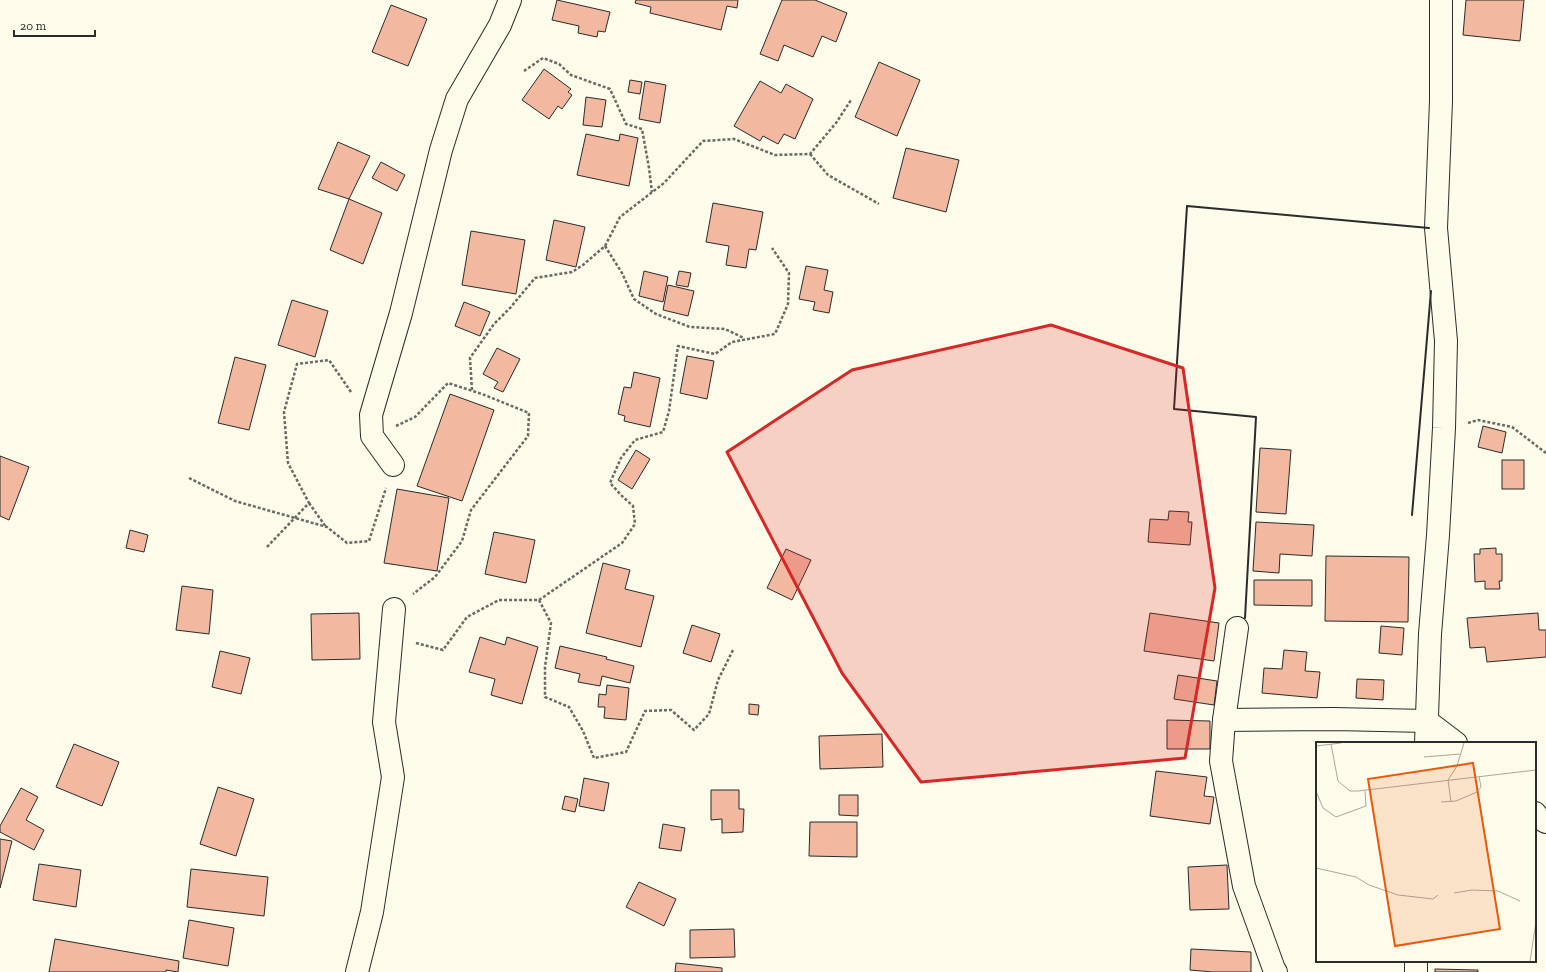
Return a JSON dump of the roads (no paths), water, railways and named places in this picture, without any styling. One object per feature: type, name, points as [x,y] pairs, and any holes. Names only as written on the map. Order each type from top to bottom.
[{"type":"street","points":[[393,464],[372,436],[371,415],[402,305],[441,150],[456,99],[500,24],[510,0]]},
{"type":"street","points":[[1426,742],[1430,634],[1438,536],[1444,428],[1446,341],[1436,228],[1441,101],[1441,0]]},
{"type":"street","points":[[357,972],[372,912],[393,777],[384,722],[394,608]]},
{"type":"street","points":[[1237,628],[1224,720],[1221,761],[1244,886],[1276,972]]},
{"type":"street","points":[[1224,720],[1334,719],[1427,721],[1455,742]]},
{"type":"street","points":[[1536,814],[1546,822]]}]
